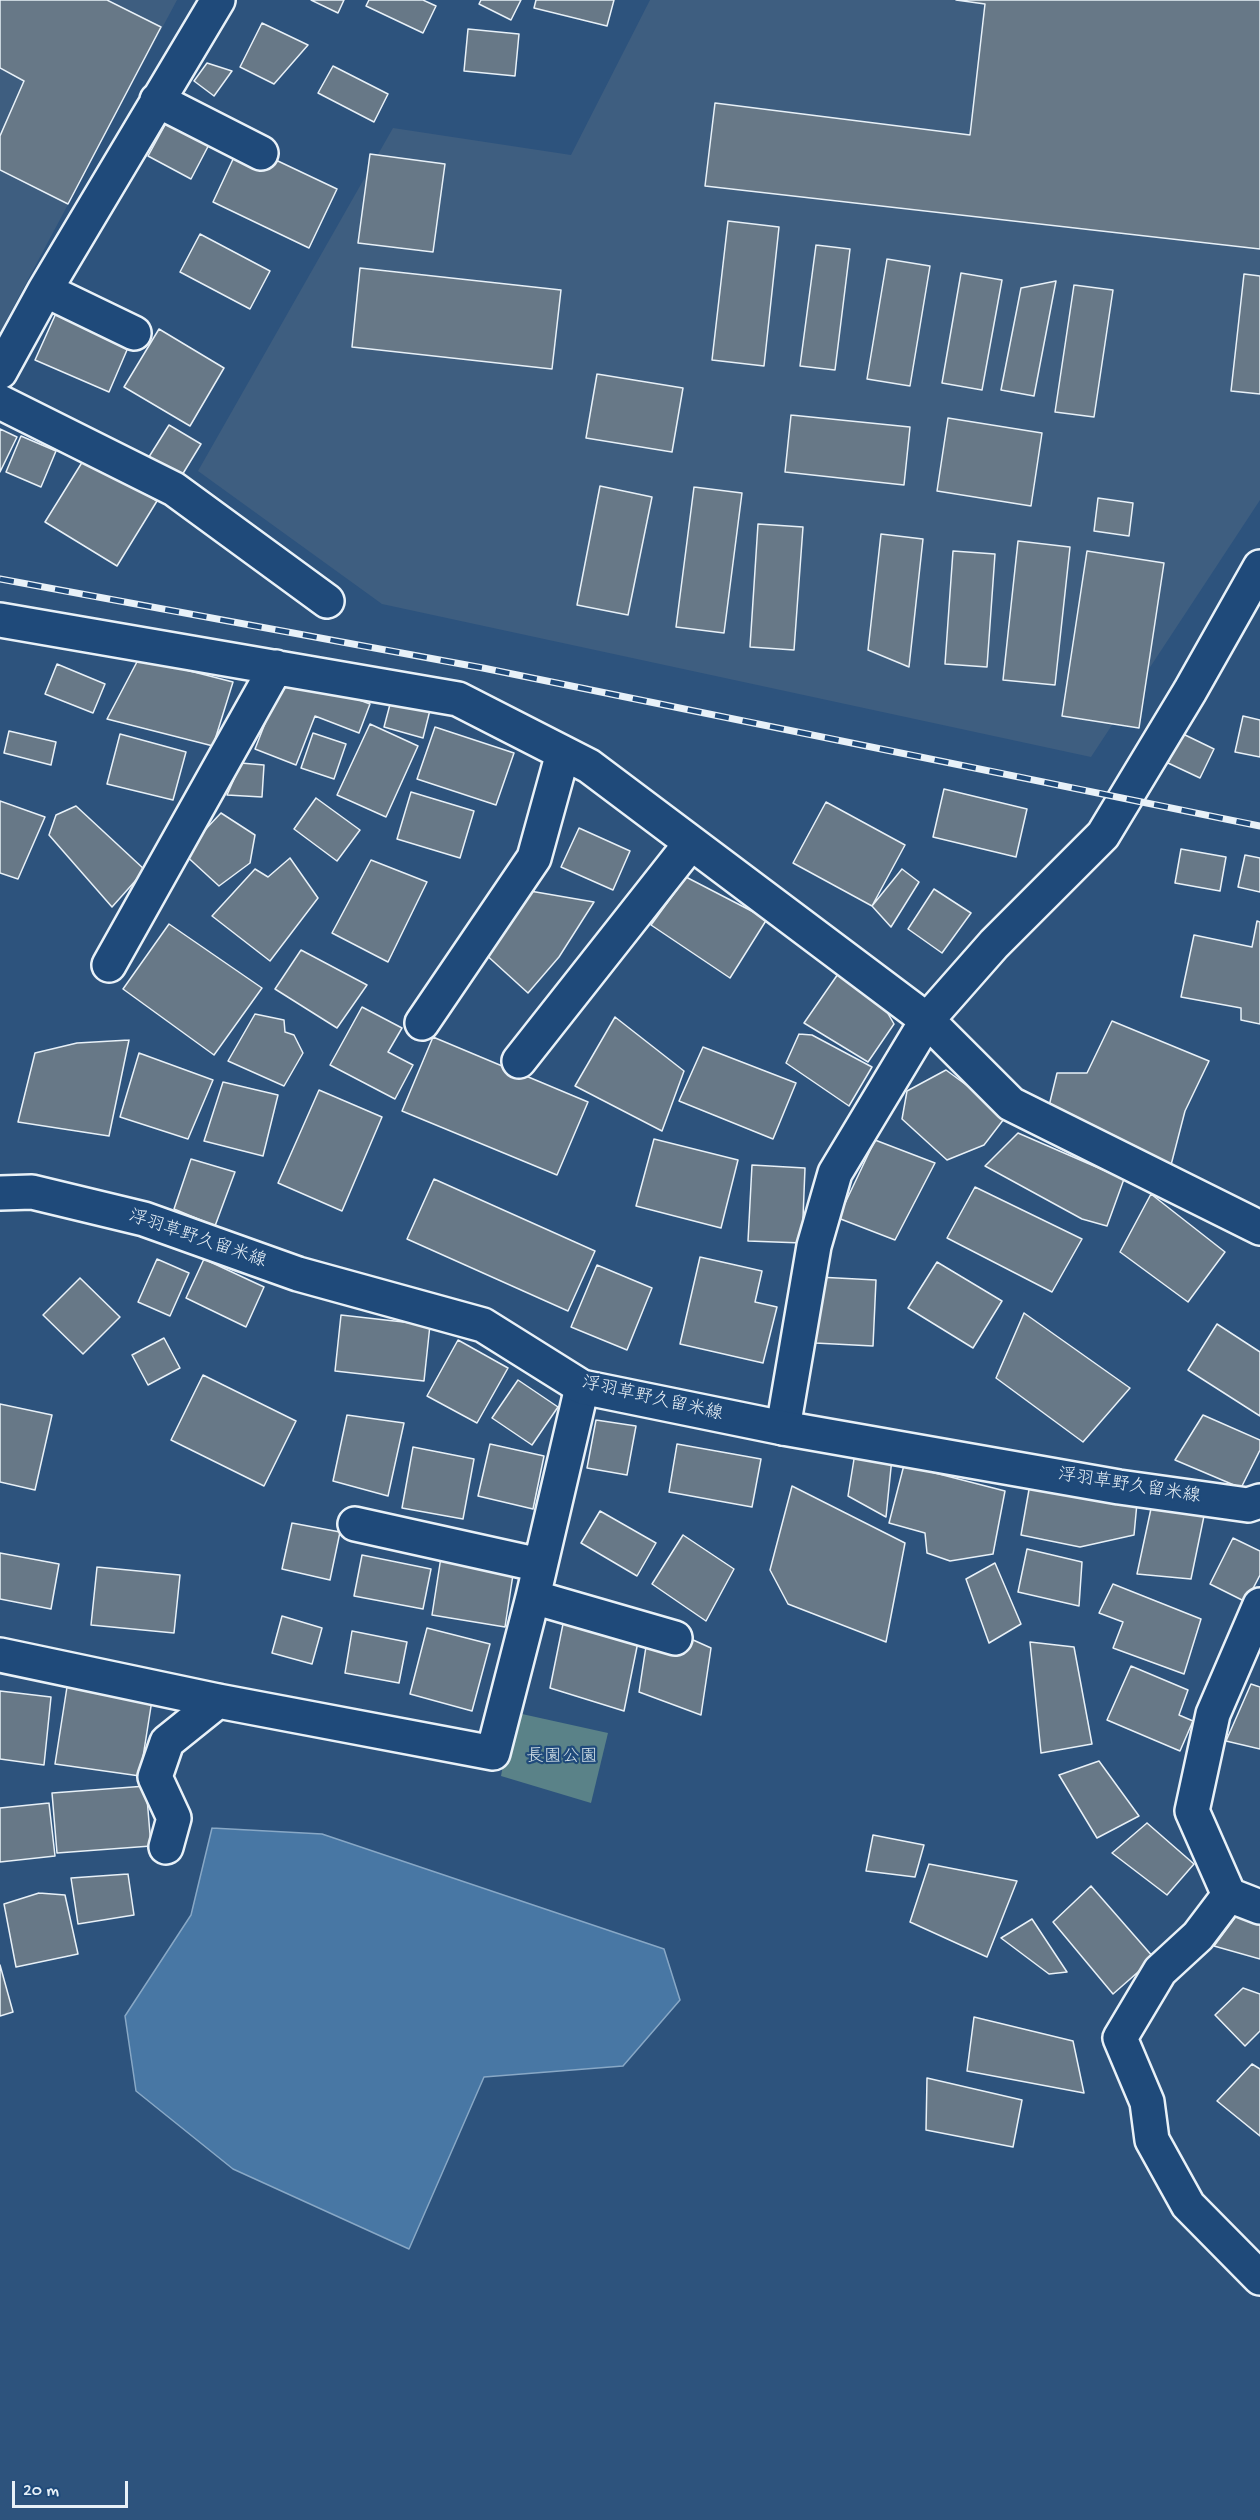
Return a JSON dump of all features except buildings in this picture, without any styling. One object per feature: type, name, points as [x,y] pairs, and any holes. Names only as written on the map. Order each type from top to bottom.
[{"type":"street","points":[[0,372],[45,290],[218,0]]},
{"type":"street","points":[[157,100],[261,153]]},
{"type":"street","points":[[45,290],[134,333]]},
{"type":"street","points":[[0,402],[174,489],[327,601]]},
{"type":"street","points":[[783,1428],[814,1246],[835,1173],[927,1020],[994,944],[1103,835],[1190,691],[1260,567]]},
{"type":"street","points":[[0,620],[458,699],[589,766],[927,1020],[1011,1104],[1260,1228]]},
{"type":"street","points":[[109,965],[276,667]]},
{"type":"street","points":[[422,1023],[534,858],[562,753]]},
{"type":"street","points":[[519,1061],[691,843]]},
{"type":"street","name":"浮羽草野久留米線","points":[[0,1193],[32,1192],[144,1219],[298,1274],[483,1325],[582,1388],[783,1428],[1119,1487],[1248,1505],[1260,1502]]},
{"type":"street","points":[[0,1655],[218,1701],[493,1753],[533,1597],[582,1388]]},
{"type":"street","points":[[355,1524],[540,1565]]},
{"type":"street","points":[[533,1597],[675,1638]]},
{"type":"street","points":[[1260,1605],[1213,1714],[1192,1810],[1229,1894],[1260,1907]]},
{"type":"street","points":[[166,1847],[174,1818],[155,1777],[167,1742],[218,1701]]},
{"type":"street","points":[[1229,1894],[1198,1936],[1160,1971],[1120,2038],[1147,2102],[1152,2140],[1188,2205],[1260,2278]]},
{"type":"shaded area","points":[[0,0],[177,0],[0,332]]},
{"type":"shaded area","points":[[650,0],[1260,0],[1260,500],[1091,757],[382,604],[198,471],[393,128],[571,155]]},
{"type":"shaded area","points":[[212,1828],[322,1834],[664,1949],[680,2000],[623,2066],[484,2077],[409,2249],[233,2169],[136,2091],[125,2016],[191,1915]]},
{"type":"green space","name":"長園公園","points":[[513,1712],[608,1733],[591,1803],[501,1776]]},
{"type":"railway","points":[[0,579],[483,668],[1260,826]]}]
